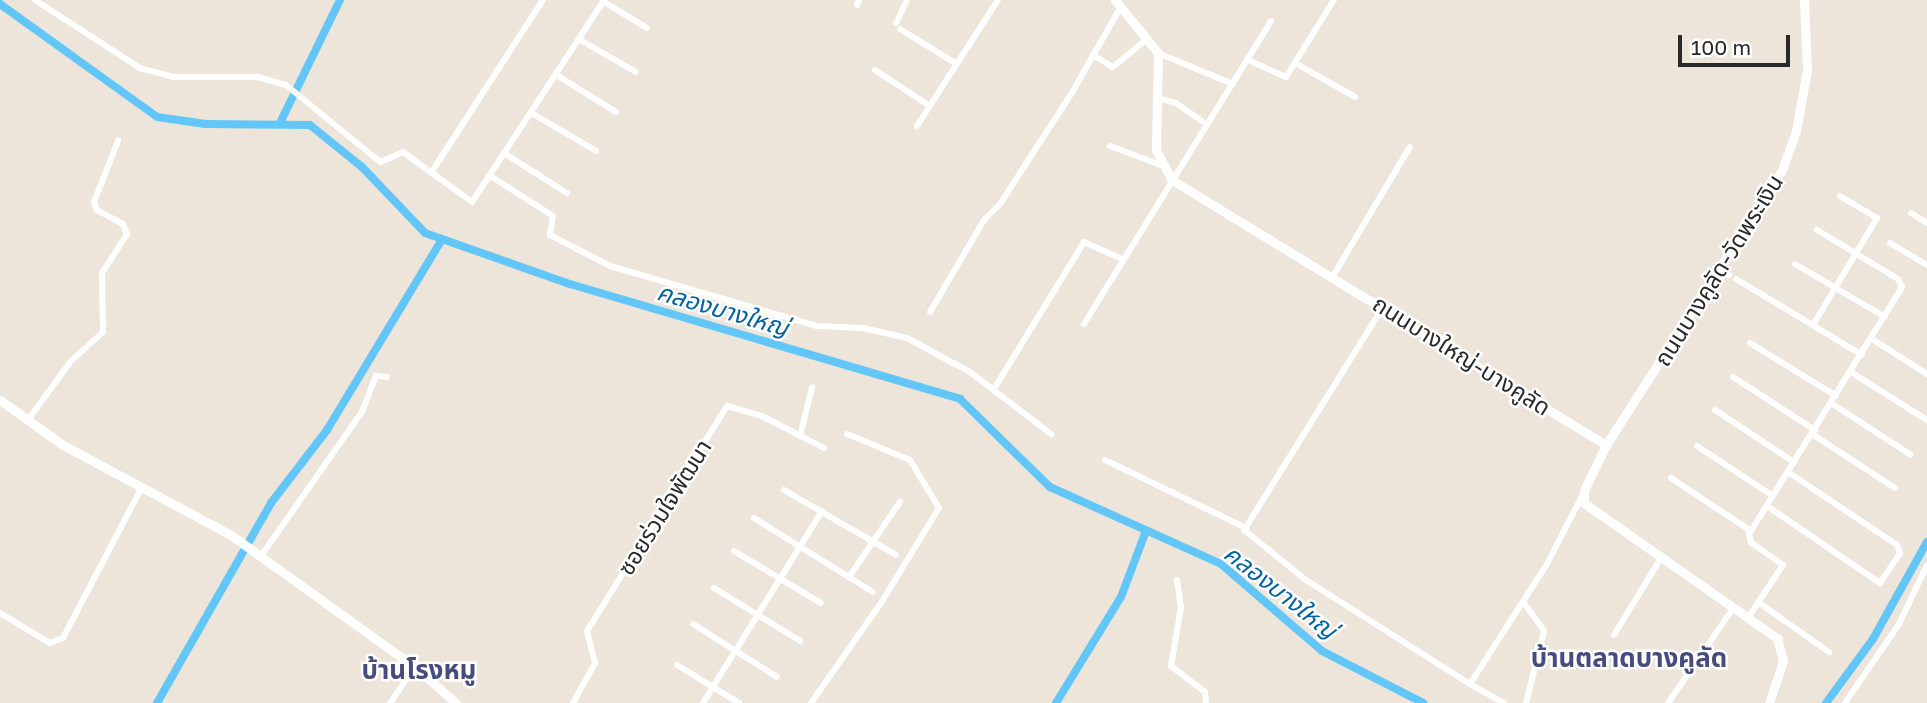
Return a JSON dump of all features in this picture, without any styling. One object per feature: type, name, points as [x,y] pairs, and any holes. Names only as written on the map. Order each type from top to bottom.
[{"type":"street","points":[[35,0],[127,62],[149,71],[174,76],[258,77],[286,85],[299,92],[312,108],[380,162],[389,161],[400,151],[472,202],[492,177],[582,41],[604,1],[647,28]]},
{"type":"street","points":[[431,173],[543,0]]},
{"type":"street","points":[[907,0],[898,26],[957,64]]},
{"type":"street","points":[[917,126],[998,0]]},
{"type":"street","points":[[1248,60],[1283,78],[1335,0]]},
{"type":"street","name":"ถนนบางคูลัด-วัดพระเงิน","points":[[1606,445],[1728,275],[1789,153],[1807,70],[1804,0]]},
{"type":"street","points":[[930,312],[1093,55],[1118,3],[1158,52],[1233,84]]},
{"type":"street","points":[[1084,324],[1271,21]]},
{"type":"street","points":[[1093,55],[1113,67],[1149,38]]},
{"type":"street","points":[[582,41],[636,72]]},
{"type":"street","name":"ถนนบางใหญ่-บางคูลัด","points":[[1158,52],[1155,141],[1161,165],[1172,180],[1384,306],[1606,445]]},
{"type":"street","points":[[1295,63],[1354,97]]},
{"type":"street","points":[[875,70],[930,106]]},
{"type":"street","points":[[558,76],[616,112]]},
{"type":"street","points":[[1158,98],[1176,103],[1202,121]]},
{"type":"street","points":[[533,114],[596,151]]},
{"type":"street","points":[[27,421],[71,361],[103,332],[102,273],[127,234],[123,224],[97,210],[94,202],[118,141]]},
{"type":"street","points":[[1110,146],[1161,165]]},
{"type":"street","points":[[1333,276],[1410,147]]},
{"type":"street","points":[[507,155],[567,193]]},
{"type":"street","points":[[492,177],[553,216],[550,234],[610,266],[816,326],[863,328],[907,338],[994,389],[1052,435]]},
{"type":"street","points":[[1813,325],[1877,218],[1840,197]]},
{"type":"street","points":[[1911,213],[1927,223]]},
{"type":"street","points":[[1748,618],[1783,565],[1751,543],[1751,531],[1862,355],[1902,284],[1817,230]]},
{"type":"street","points":[[994,389],[1084,242],[1122,259]]},
{"type":"street","points":[[1890,243],[1927,265]]},
{"type":"street","points":[[1795,264],[1885,317]]},
{"type":"street","points":[[1728,275],[1862,355]]},
{"type":"street","points":[[1384,306],[1245,532],[1306,580],[1504,703]]},
{"type":"street","points":[[1871,339],[1927,374]]},
{"type":"street","points":[[1750,343],[1836,396]]},
{"type":"street","points":[[1851,372],[1927,419]]},
{"type":"street","points":[[261,556],[362,412],[376,376],[387,377]]},
{"type":"street","points":[[1733,377],[1895,488]]},
{"type":"street","points":[[800,436],[812,387]]},
{"type":"street","points":[[0,400],[27,421],[231,535],[415,667],[456,703]]},
{"type":"street","points":[[1831,403],[1911,455]]},
{"type":"street","name":"ซอยร่วมใจพัฒนา","points":[[573,703],[595,663],[587,631],[727,406],[762,416],[824,448]]},
{"type":"street","points":[[1715,410],[1794,462]]},
{"type":"street","points":[[811,703],[881,603],[939,508],[910,460],[847,434]]},
{"type":"street","points":[[1470,684],[1524,603],[1582,496],[1606,445]]},
{"type":"street","points":[[1697,446],[1773,496]]},
{"type":"street","points":[[1105,460],[1246,527]]},
{"type":"street","points":[[1767,506],[1880,583],[1900,554],[1897,545],[1788,472]]},
{"type":"street","points":[[1671,478],[1751,531]]},
{"type":"street","points":[[0,613],[50,643],[63,638],[142,487]]},
{"type":"street","points":[[784,490],[896,555]]},
{"type":"street","points":[[1582,496],[1588,507],[1777,638],[1784,652],[1769,703]]},
{"type":"street","points":[[849,577],[900,502]]},
{"type":"street","points":[[704,703],[822,510]]},
{"type":"street","points":[[754,518],[873,592]]},
{"type":"street","points":[[734,551],[821,603]]},
{"type":"street","points":[[1614,635],[1661,558]]},
{"type":"street","points":[[1845,703],[1899,624],[1927,565]]},
{"type":"street","points":[[1177,580],[1181,607],[1171,666],[1205,692],[1206,703]]},
{"type":"street","points":[[714,588],[800,640]]},
{"type":"street","points":[[1758,601],[1829,652]]},
{"type":"street","points":[[1524,603],[1544,631],[1526,703]]},
{"type":"street","points":[[1668,703],[1734,607]]},
{"type":"street","points":[[693,624],[778,677]]},
{"type":"street","points":[[677,665],[738,703]]},
{"type":"street","points":[[390,703],[415,667]]},
{"type":"waterway","points":[[280,123],[340,0]]},
{"type":"waterway","name":"คลองบางใหญ่","points":[[0,4],[157,117],[205,124],[310,125],[362,167],[425,233],[570,284],[960,399],[1050,487],[1221,564],[1322,651],[1423,703]]},
{"type":"waterway","points":[[157,703],[271,503],[327,430],[442,239]]},
{"type":"waterway","points":[[1056,703],[1121,597],[1146,531]]},
{"type":"waterway","points":[[1826,703],[1873,639],[1927,542]]},
{"type":"district","name":"บ้านตลาดบางคูลัด","points":[[1629,658]]},
{"type":"district","name":"บ้านโรงหมู","points":[[419,670]]}]
